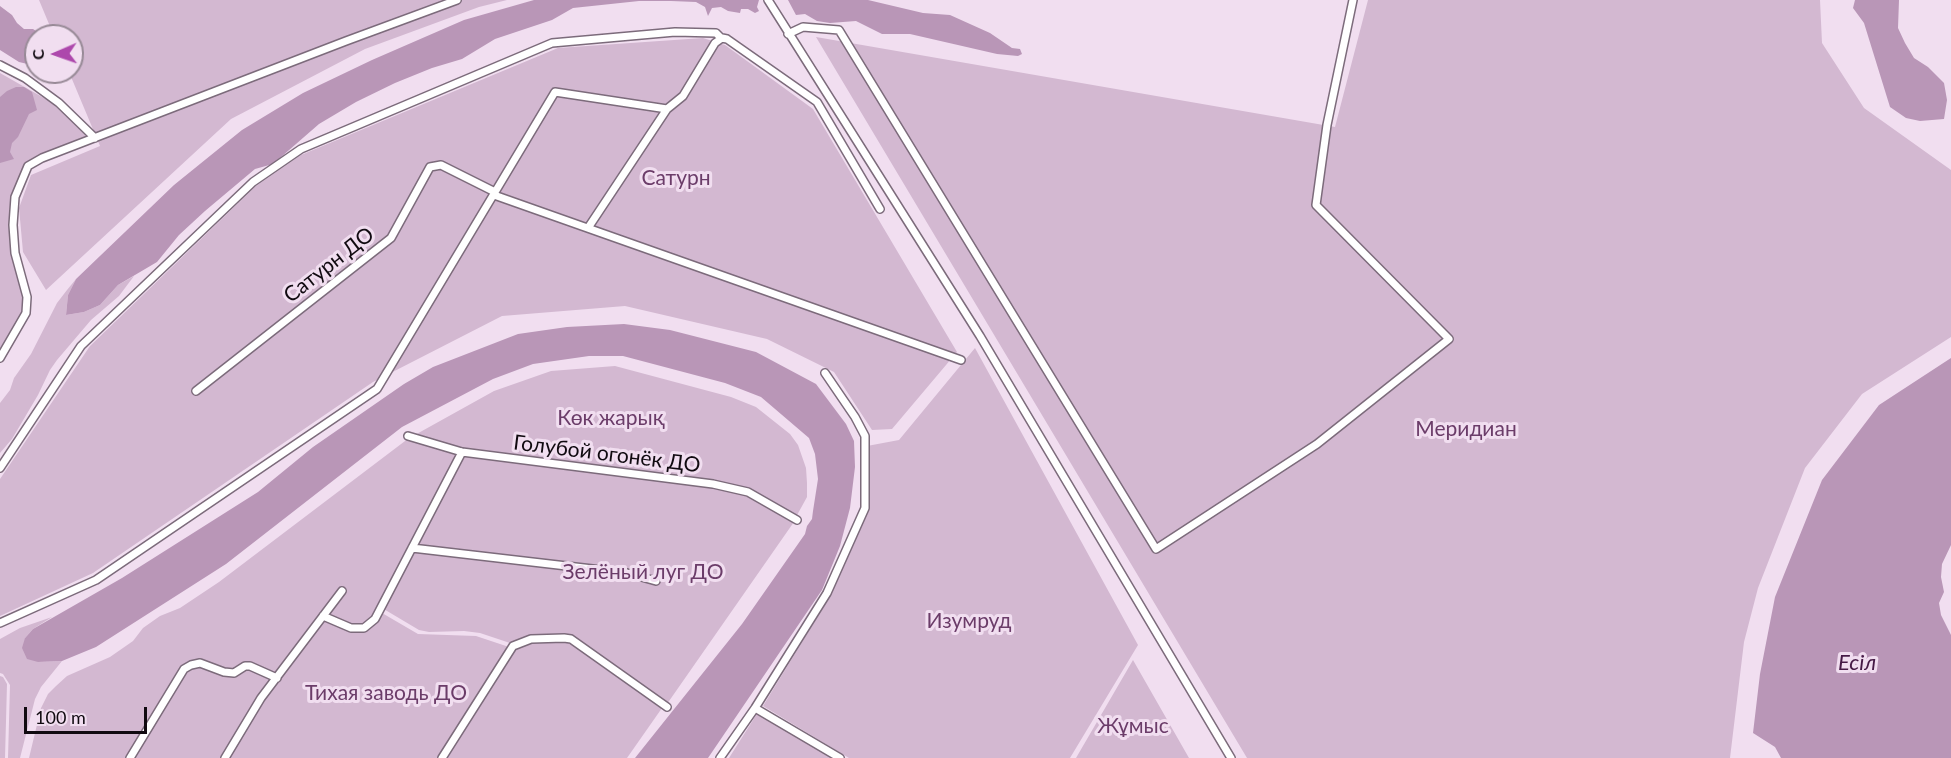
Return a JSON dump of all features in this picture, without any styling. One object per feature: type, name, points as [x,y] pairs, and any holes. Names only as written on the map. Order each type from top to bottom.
[{"type":"street","points":[[0,358],[26,314],[27,297],[15,253],[12,225],[15,197],[28,166],[42,158],[457,0]]},
{"type":"street","points":[[768,0],[980,336],[1232,758]]},
{"type":"street","points":[[788,34],[803,27],[839,30],[1156,549],[1317,444],[1449,339],[1316,205],[1327,125],[1353,0]]},
{"type":"street","points":[[0,468],[81,346],[253,182],[301,149],[552,43],[675,32],[716,33],[817,102],[880,209]]},
{"type":"street","points":[[588,228],[667,109],[683,96],[715,43],[721,38]]},
{"type":"street","points":[[0,65],[25,78],[59,103],[95,138]]},
{"type":"street","points":[[0,623],[96,580],[377,389],[555,92],[667,109]]},
{"type":"street","name":"Сатурн ДО","points":[[196,391],[391,238],[430,167],[441,165],[494,193]]},
{"type":"street","points":[[494,193],[961,360]]},
{"type":"street","points":[[720,758],[755,708],[827,594],[865,508],[865,436],[825,373]]},
{"type":"street","name":"Голубой огонёк ДО","points":[[408,436],[462,452],[714,484],[748,492],[796,520]]},
{"type":"street","points":[[323,616],[351,628],[364,628],[375,619],[462,452]]},
{"type":"street","points":[[412,548],[627,573],[656,581]]},
{"type":"street","points":[[225,758],[261,698],[342,591]]},
{"type":"street","points":[[442,758],[513,646],[531,639],[571,639],[667,706]]},
{"type":"street","points":[[129,758],[183,669],[200,663],[234,673],[245,666],[250,666],[276,678]]},
{"type":"street","points":[[755,708],[840,758]]},
{"type":"green space","points":[[39,0],[507,0],[479,7],[365,49],[231,119],[46,290],[23,252],[19,208],[31,175],[100,146],[74,84],[84,84],[84,24],[49,24]]},
{"type":"green space","name":"Меридиан","points":[[1368,0],[1820,0],[1822,43],[1864,108],[1951,170],[1951,337],[1862,394],[1805,468],[1758,588],[1744,642],[1730,758],[1247,758],[816,37],[1335,127]]},
{"type":"green space","name":"Сатурн","points":[[703,38],[725,45],[813,109],[957,352],[892,429],[872,430],[834,372],[767,339],[625,306],[502,316],[373,382],[93,573],[0,616],[0,479],[90,346],[256,186],[301,155],[558,48]]},
{"type":"green space","points":[[0,73],[51,102],[87,137],[25,164],[10,210],[12,254],[23,297],[22,313],[0,352]]},
{"type":"green space","points":[[134,276],[119,296],[91,320],[57,360],[12,439],[0,453],[0,403],[31,354],[57,303],[76,279],[68,295],[66,315],[84,312],[100,305],[118,285]]},
{"type":"green space","name":"Изумруд","points":[[975,348],[1138,645],[1070,758],[849,758],[763,706],[829,598],[869,508],[867,446],[899,440]]},
{"type":"green space","name":"Көк жарық","points":[[615,366],[731,397],[756,407],[790,434],[798,445],[806,468],[807,497],[796,517],[747,490],[463,450],[413,436],[494,391],[551,371]]},
{"type":"green space","points":[[409,438],[459,454],[373,616],[363,625],[353,625],[322,612],[261,692],[221,758],[29,758],[41,708],[48,694],[67,676],[110,657],[133,641],[143,628],[160,616],[180,608],[219,582]]},
{"type":"green space","name":"Зелёный луг ДО","points":[[463,455],[715,486],[747,493],[796,519],[667,704],[572,638],[513,644],[480,633],[429,632],[419,630],[382,608]]},
{"type":"green space","name":"Тихая заводь ДО","points":[[382,613],[418,634],[476,636],[509,647],[532,642],[563,640],[662,708],[627,758],[228,758],[267,695],[324,620],[350,631],[365,631],[375,624]]},
{"type":"green space","points":[[52,617],[33,629],[25,638],[38,662],[62,661],[41,687],[35,699],[20,758],[8,758],[10,685],[0,673],[0,639],[20,628]]},
{"type":"green space","name":"Жұмыс","points":[[1133,660],[1189,758],[1076,758]]},
{"type":"green space","points":[[0,676],[7,684],[5,758],[0,758]]},
{"type":"green space","points":[[760,709],[841,758],[729,758]]},
{"type":"water","points":[[534,0],[759,0],[757,7],[759,11],[755,13],[748,9],[741,9],[740,13],[721,7],[712,8],[708,16],[705,7],[696,2],[671,1],[639,1],[573,8],[552,20],[495,39],[462,59],[395,83],[319,124],[273,164],[255,169],[205,211],[179,235],[157,262],[118,285],[100,305],[84,312],[66,315],[68,295],[76,279],[174,185],[242,130],[303,93],[372,60],[464,20]]},
{"type":"water","points":[[788,0],[868,0],[923,13],[950,15],[990,33],[1012,48],[1020,49],[1022,54],[1018,56],[997,54],[910,34],[882,34],[856,21],[830,23],[817,21],[805,14],[796,15]]},
{"type":"water","points":[[1855,0],[1899,0],[1898,28],[1905,43],[1914,58],[1928,67],[1944,83],[1947,100],[1944,119],[1920,121],[1906,118],[1890,107],[1864,23],[1853,8]]},
{"type":"water","points":[[0,6],[12,15],[24,29],[24,63],[0,50]]},
{"type":"water","points":[[16,87],[24,87],[32,92],[37,110],[29,114],[18,137],[12,143],[10,152],[14,159],[0,163],[0,97]]},
{"type":"water","points":[[624,324],[670,330],[756,352],[816,384],[846,424],[854,441],[855,467],[850,508],[840,546],[822,590],[708,758],[635,758],[742,624],[805,534],[812,519],[818,479],[815,454],[809,438],[761,397],[725,383],[623,356],[589,356],[533,364],[493,379],[402,427],[226,564],[96,647],[62,661],[38,662],[27,659],[22,648],[25,638],[33,629],[122,578],[258,492],[313,447],[404,384],[433,367],[518,334],[567,327]]},
{"type":"water","name":"Есіл","points":[[1951,358],[1951,545],[1942,564],[1941,577],[1944,592],[1939,603],[1941,615],[1951,635],[1951,758],[1781,758],[1775,747],[1753,733],[1760,674],[1775,597],[1822,480],[1879,405]]}]
